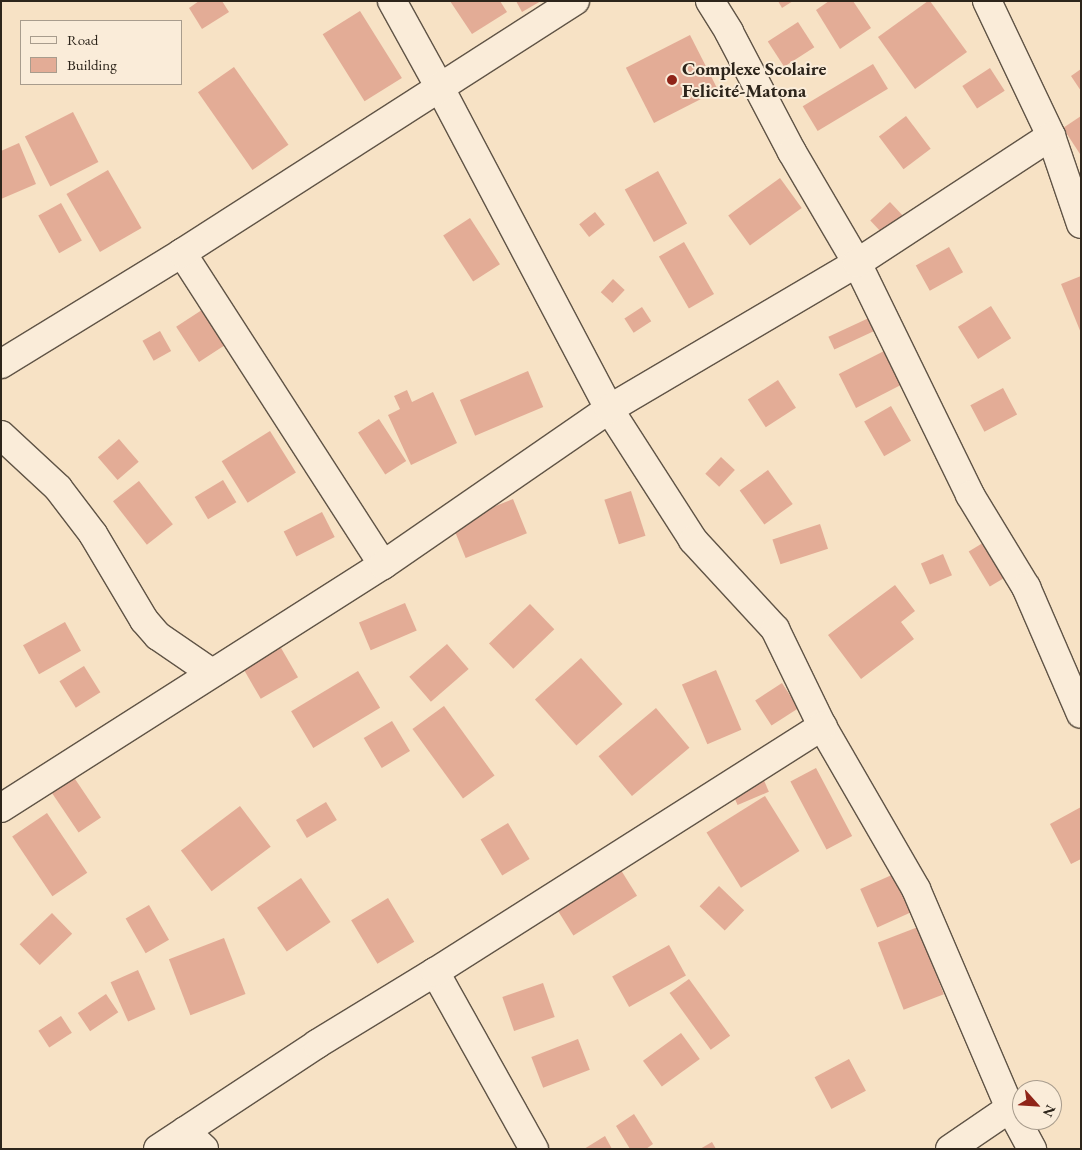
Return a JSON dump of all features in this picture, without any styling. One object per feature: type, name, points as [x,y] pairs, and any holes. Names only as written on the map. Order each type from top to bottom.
[{"type":"street","points":[[392,1],[440,88],[609,409],[693,540],[775,629],[822,726],[916,889],[1010,1108],[1032,1149]]},
{"type":"street","points":[[1,364],[182,253],[575,1]]},
{"type":"street","points":[[710,1],[729,32],[792,152],[857,263],[970,495],[1026,588],[1081,714]]},
{"type":"street","points":[[987,1],[1051,136],[1081,224]]},
{"type":"street","points":[[1,808],[383,565],[609,409],[857,263],[1051,136]]},
{"type":"street","points":[[182,253],[383,565]]},
{"type":"street","points":[[1,435],[58,488],[93,534],[144,620],[158,636],[212,673]]},
{"type":"street","points":[[158,1149],[195,1140],[317,1044],[435,972],[822,726]]},
{"type":"street","points":[[435,972],[534,1149]]},
{"type":"street","points":[[950,1149],[1010,1108]]},
{"type":"building","points":[[199,1],[222,1],[229,12],[202,29],[189,8]]},
{"type":"building","points":[[450,1],[500,1],[507,12],[472,34]]},
{"type":"building","points":[[516,1],[541,1],[522,12]]},
{"type":"building","points":[[778,1],[793,1],[782,8]]},
{"type":"building","points":[[829,1],[853,1],[871,28],[840,49],[816,10]]},
{"type":"building","points":[[930,1],[967,52],[915,89],[878,37]]},
{"type":"building","points":[[360,11],[402,78],[365,101],[323,34]]},
{"type":"building","points":[[798,22],[814,47],[784,67],[768,42]]},
{"type":"building","name":"Complexe Scolaire Felicité-Matona","points":[[690,35],[718,90],[654,123],[626,68]]},
{"type":"building","points":[[873,64],[888,89],[818,131],[803,106]]},
{"type":"building","points":[[234,67],[288,145],[252,170],[198,92]]},
{"type":"building","points":[[990,68],[1005,91],[977,109],[962,86]]},
{"type":"building","points":[[1081,69],[1081,91],[1071,76]]},
{"type":"building","points":[[73,112],[98,162],[50,186],[25,137]]},
{"type":"building","points":[[906,116],[931,149],[904,169],[879,136]]},
{"type":"building","points":[[1081,116],[1081,153],[1080,154],[1063,128]]},
{"type":"building","points":[[19,143],[36,184],[1,199],[1,151]]},
{"type":"building","points":[[108,170],[142,228],[100,252],[66,194]]},
{"type":"building","points":[[658,171],[687,223],[654,242],[625,189]]},
{"type":"building","points":[[780,178],[802,208],[750,246],[728,216]]},
{"type":"building","points":[[890,202],[905,218],[885,237],[870,220]]},
{"type":"building","points":[[61,203],[82,241],[59,253],[38,216]]},
{"type":"building","points":[[595,212],[605,225],[589,237],[579,224]]},
{"type":"building","points":[[470,218],[500,264],[473,282],[443,235]]},
{"type":"building","points":[[684,242],[714,294],[689,308],[659,256]]},
{"type":"building","points":[[949,247],[963,272],[930,291],[916,265]]},
{"type":"building","points":[[1081,276],[1081,333],[1061,284]]},
{"type":"building","points":[[613,279],[625,290],[612,303],[601,292]]},
{"type":"building","points":[[208,306],[231,341],[199,362],[176,327]]},
{"type":"building","points":[[991,306],[1011,338],[978,359],[958,327]]},
{"type":"building","points":[[642,307],[651,321],[634,333],[624,318]]},
{"type":"building","points":[[871,317],[877,330],[834,350],[828,337]]},
{"type":"building","points":[[160,331],[171,351],[154,361],[143,341]]},
{"type":"building","points":[[886,350],[903,384],[856,408],[839,374]]},
{"type":"building","points":[[528,371],[543,407],[475,436],[460,400]]},
{"type":"building","points":[[778,380],[796,408],[766,427],[748,400]]},
{"type":"building","points":[[1003,388],[1017,414],[984,432],[970,405]]},
{"type":"building","points":[[407,390],[412,402],[433,392],[457,443],[411,465],[388,415],[400,409],[394,396]]},
{"type":"building","points":[[891,406],[911,441],[884,456],[864,422]]},
{"type":"building","points":[[379,419],[406,461],[385,475],[358,433]]},
{"type":"building","points":[[270,431],[296,473],[248,503],[222,461]]},
{"type":"building","points":[[119,439],[139,462],[118,480],[98,457]]},
{"type":"building","points":[[721,457],[735,470],[719,487],[705,474]]},
{"type":"building","points":[[768,470],[793,504],[764,525],[740,491]]},
{"type":"building","points":[[223,480],[236,502],[208,519],[195,497]]},
{"type":"building","points":[[139,481],[173,524],[147,545],[113,501]]},
{"type":"building","points":[[631,491],[646,536],[619,544],[604,500]]},
{"type":"building","points":[[513,499],[527,533],[466,558],[452,524]]},
{"type":"building","points":[[322,512],[335,537],[296,556],[284,532]]},
{"type":"building","points":[[820,524],[828,549],[780,564],[772,539]]},
{"type":"building","points":[[991,538],[1012,573],[990,587],[969,551]]},
{"type":"building","points":[[943,554],[952,575],[930,585],[921,563]]},
{"type":"building","points":[[895,585],[915,611],[901,622],[914,639],[861,679],[828,635]]},
{"type":"building","points":[[405,603],[417,631],[371,650],[359,623]]},
{"type":"building","points":[[530,604],[554,629],[513,669],[489,644]]},
{"type":"building","points":[[65,622],[81,651],[39,674],[23,645]]},
{"type":"building","points":[[277,641],[298,677],[261,699],[240,662]]},
{"type":"building","points":[[447,644],[469,669],[431,702],[409,677]]},
{"type":"building","points":[[581,658],[622,704],[576,746],[535,699]]},
{"type":"building","points":[[84,666],[100,692],[76,708],[59,681]]},
{"type":"building","points":[[716,670],[741,730],[707,744],[682,684]]},
{"type":"building","points":[[358,671],[380,708],[313,748],[291,711]]},
{"type":"building","points":[[782,683],[798,708],[772,726],[755,700]]},
{"type":"building","points":[[444,706],[495,776],[463,798],[412,729]]},
{"type":"building","points":[[656,708],[689,748],[632,796],[599,756]]},
{"type":"building","points":[[392,721],[410,751],[382,768],[364,738]]},
{"type":"building","points":[[816,768],[852,836],[827,850],[790,782]]},
{"type":"building","points":[[73,776],[101,817],[79,833],[51,791]]},
{"type":"building","points":[[763,778],[769,792],[738,805],[732,791]]},
{"type":"building","points":[[765,796],[799,851],[741,888],[706,833]]},
{"type":"building","points":[[326,802],[337,820],[307,838],[296,820]]},
{"type":"building","points":[[240,806],[271,847],[212,891],[181,851]]},
{"type":"building","points":[[1081,807],[1081,859],[1071,864],[1050,824]]},
{"type":"building","points":[[47,813],[87,873],[52,896],[12,836]]},
{"type":"building","points":[[508,823],[530,859],[502,875],[481,839]]},
{"type":"building","points":[[619,867],[637,896],[573,936],[555,907]]},
{"type":"building","points":[[894,874],[911,912],[877,927],[860,889]]},
{"type":"building","points":[[301,878],[331,922],[287,952],[257,908]]},
{"type":"building","points":[[719,886],[744,910],[725,930],[700,906]]},
{"type":"building","points":[[388,898],[414,942],[377,964],[351,920]]},
{"type":"building","points":[[149,905],[169,940],[146,953],[126,918]]},
{"type":"building","points":[[52,913],[72,934],[40,965],[20,944]]},
{"type":"building","points":[[918,927],[944,994],[904,1010],[878,942]]},
{"type":"building","points":[[224,938],[246,994],[190,1015],[169,959]]},
{"type":"building","points":[[669,945],[686,976],[629,1007],[612,977]]},
{"type":"building","points":[[138,970],[155,1009],[128,1021],[111,982]]},
{"type":"building","points":[[689,979],[730,1036],[711,1050],[670,993]]},
{"type":"building","points":[[543,983],[555,1017],[514,1031],[502,997]]},
{"type":"building","points":[[106,994],[118,1012],[90,1031],[78,1013]]},
{"type":"building","points":[[61,1016],[72,1033],[49,1047],[38,1031]]},
{"type":"building","points":[[681,1033],[700,1059],[662,1087],[643,1061]]},
{"type":"building","points":[[578,1039],[590,1070],[543,1088],[531,1057]]},
{"type":"building","points":[[849,1059],[866,1091],[831,1109],[815,1077]]},
{"type":"building","points":[[634,1114],[653,1144],[646,1149],[630,1149],[616,1126]]},
{"type":"building","points":[[605,1136],[612,1149],[584,1149]]},
{"type":"building","points":[[712,1142],[716,1149],[700,1149]]},
{"type":"place","name":"Complexe Scolaire Felicité-Matona","points":[[672,80]]}]
